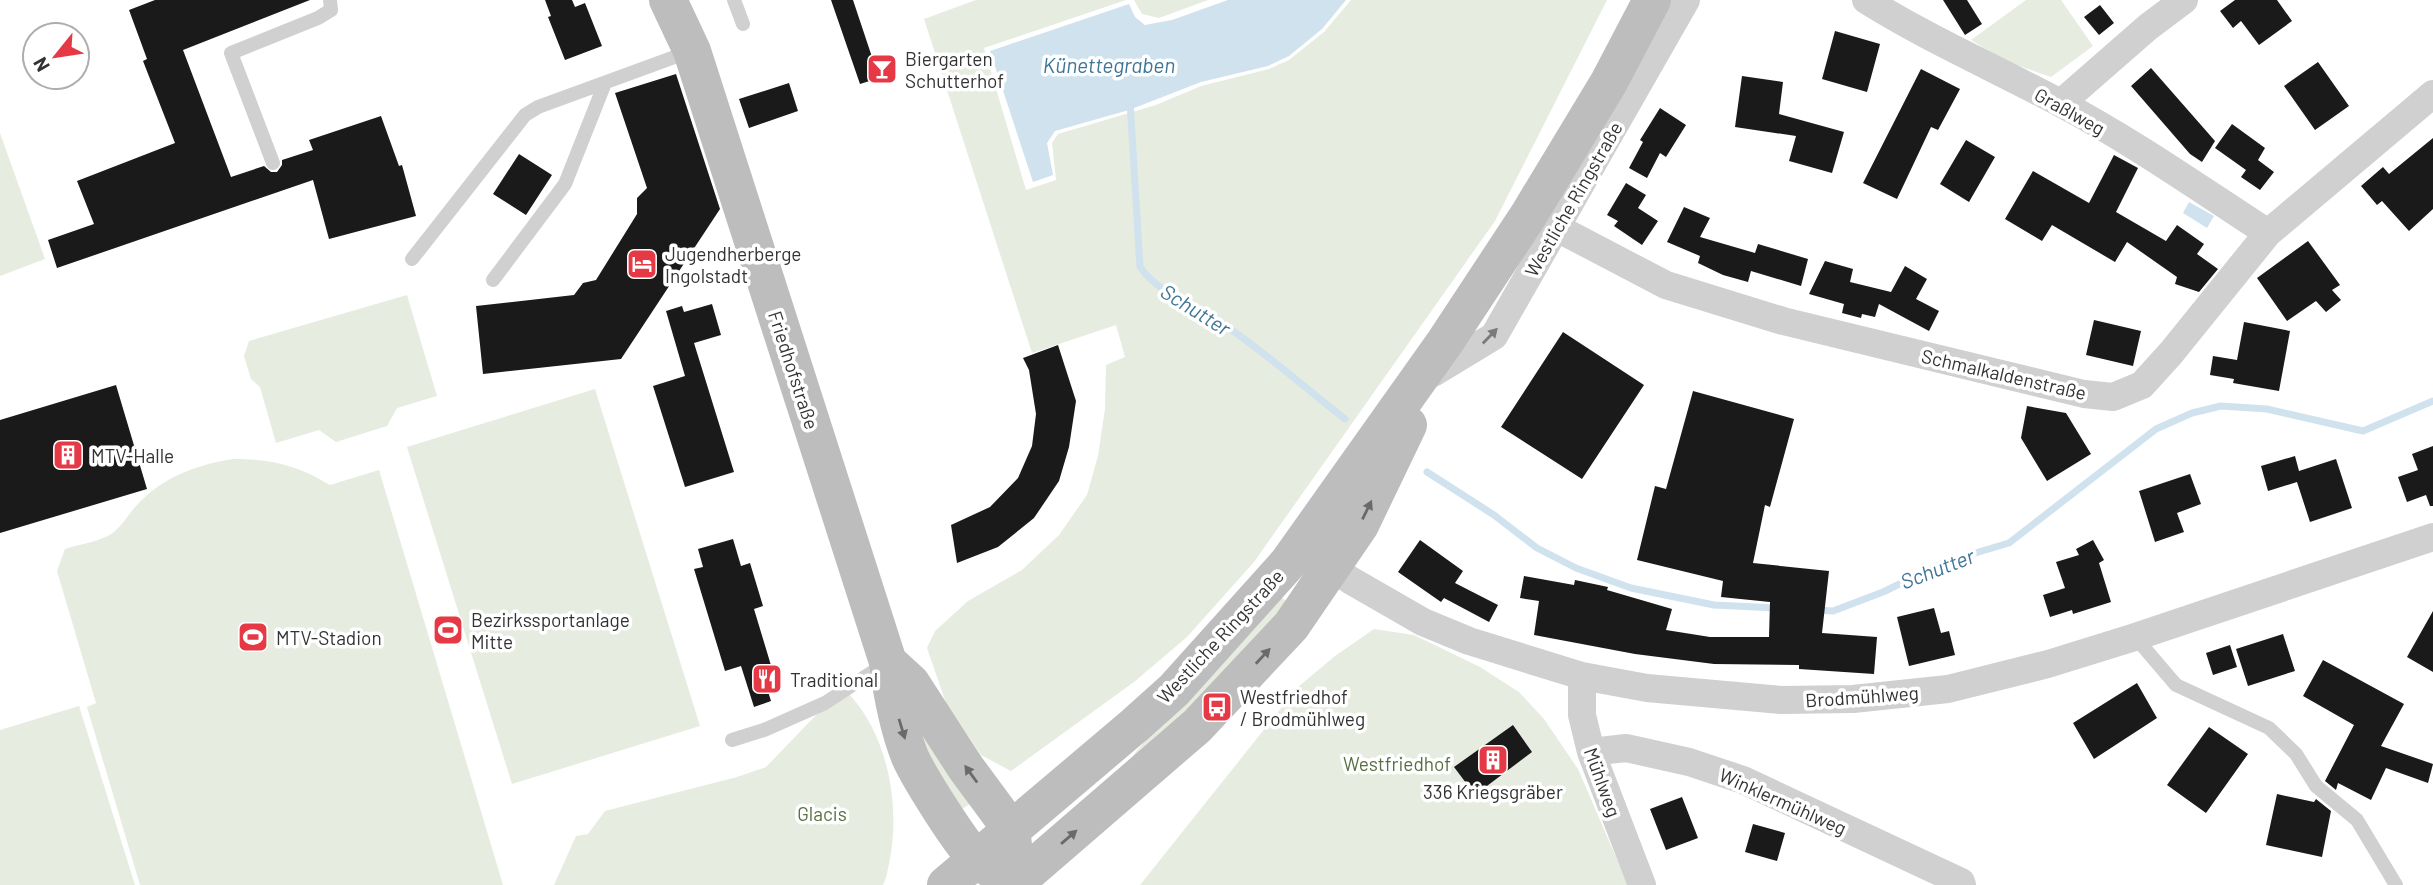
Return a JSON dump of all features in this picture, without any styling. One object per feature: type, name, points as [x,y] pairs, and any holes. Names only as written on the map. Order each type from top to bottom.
[{"type":"main road","name":"Friedhofstraße","points":[[668,0],[692,51],[888,662],[892,697],[911,758],[953,827],[977,859],[1017,884]]},
{"type":"main road","name":"Westliche Ringstraße","points":[[946,885],[1174,690],[1273,581],[1439,358],[1609,82],[1652,0]]},
{"type":"main road","name":"Westliche Ringstraße","points":[[1017,884],[1164,757],[1207,716],[1291,626],[1360,525],[1439,358]]},
{"type":"main road","name":"Friedhofstraße","points":[[888,662],[911,683],[966,768],[1012,830]]},
{"type":"main road","points":[[1012,830],[1017,884]]},
{"type":"street","name":"Westliche Ringstraße","points":[[1439,358],[1494,336],[1686,0]]},
{"type":"street","name":"Graßlweg","points":[[1866,0],[1913,29],[2061,103],[2167,167],[2268,233]]},
{"type":"street","points":[[2061,103],[2148,27],[2184,0]]},
{"type":"street","name":"Schmalkaldenstraße","points":[[1557,228],[1666,285],[1757,313],[2084,394],[2113,397],[2142,385],[2268,233],[2433,93]]},
{"type":"street","name":"Brodmühlweg","points":[[1300,546],[1423,622],[1469,641],[1582,676],[1647,688],[1781,700],[1853,699],[1948,689],[2048,664],[2135,637],[2433,537]]},
{"type":"street","name":"Mühlweg","points":[[1582,676],[1582,715],[1591,752],[1642,885]]},
{"type":"street","name":"Winklermühlweg","points":[[1591,752],[1626,748],[1689,762],[1743,780],[1963,884]]},
{"type":"lane","points":[[273,163],[231,53],[318,19],[331,10],[330,0]]},
{"type":"lane","points":[[734,0],[743,24]]},
{"type":"lane","points":[[412,259],[525,115],[538,107],[692,51]]},
{"type":"lane","points":[[493,280],[565,184],[605,83]]},
{"type":"lane","points":[[2135,637],[2176,685],[2269,728],[2296,754],[2316,786],[2357,820],[2396,885]]},
{"type":"lane","points":[[732,740],[764,730],[825,703],[888,662]]},
{"type":"green space","points":[[976,0],[1126,0],[984,48],[1026,190],[1056,180],[1052,143],[1058,134],[1156,105],[1201,86],[1269,69],[1289,60],[1324,32],[1351,0],[1607,0],[1495,221],[1254,562],[1187,637],[1134,682],[1011,771],[981,755],[946,703],[927,648],[935,631],[968,601],[1022,570],[1059,535],[1087,495],[1098,456],[1105,409],[1106,365],[1125,357],[1116,325],[1032,353],[924,19]]},
{"type":"green space","points":[[1134,0],[1208,0],[1159,18],[1142,14]]},
{"type":"green space","points":[[2026,0],[2061,0],[2093,46],[2051,77],[2005,61],[1971,40]]},
{"type":"green space","points":[[0,133],[45,259],[0,276]]},
{"type":"green space","points":[[407,295],[437,396],[397,408],[387,426],[336,442],[319,430],[276,443],[260,387],[251,379],[244,356],[249,341]]},
{"type":"green space","points":[[595,389],[700,726],[512,784],[407,447]]},
{"type":"green space","name":"MTV-Stadion","points":[[233,459],[283,464],[330,485],[379,470],[503,885],[140,885],[87,707],[96,703],[57,571],[65,549],[111,534],[147,495],[169,480],[193,469]]},
{"type":"green space","points":[[1278,595],[1290,604],[1220,682],[1131,758],[1169,712]]},
{"type":"green space","name":"Westfriedhof","points":[[1374,629],[1414,635],[1480,667],[1519,692],[1544,719],[1578,769],[1628,885],[1140,885],[1298,687],[1335,656]]},
{"type":"green space","points":[[900,685],[978,798],[961,810],[918,737]]},
{"type":"green space","name":"Glacis","points":[[849,694],[862,711],[882,750],[892,794],[893,838],[883,885],[554,885],[576,836],[588,834],[605,811],[766,767],[819,712]]},
{"type":"green space","points":[[79,706],[135,885],[0,885],[0,730]]},
{"type":"water","name":"Künettegraben","points":[[1228,0],[1346,0],[1322,29],[1289,56],[1268,66],[1201,82],[1129,110],[1055,131],[1047,143],[1053,175],[1033,182],[990,51],[1129,4],[1135,17],[1145,25],[1172,20]]},
{"type":"water","points":[[2189,202],[2214,216],[2207,228],[2183,213]]},
{"type":"building","points":[[155,0],[310,0],[183,50],[231,177],[264,166],[271,172],[277,172],[282,160],[313,150],[309,140],[381,116],[399,166],[402,165],[416,216],[329,239],[313,180],[57,268],[48,240],[94,224],[77,181],[175,143],[143,61],[147,59],[129,10]]},
{"type":"building","points":[[545,0],[572,0],[575,7],[585,3],[602,46],[565,60],[548,17],[551,16]]},
{"type":"building","points":[[831,0],[853,0],[879,78],[860,84]]},
{"type":"building","points":[[1943,0],[1967,0],[1982,24],[1965,35]]},
{"type":"building","points":[[2235,0],[2277,0],[2292,21],[2259,45],[2241,21],[2233,28],[2220,11]]},
{"type":"building","points":[[2100,5],[2114,23],[2099,35],[2084,17]]},
{"type":"building","points":[[1835,31],[1880,44],[1867,92],[1822,79]]},
{"type":"building","points":[[2318,62],[2349,106],[2315,130],[2284,86]]},
{"type":"building","points":[[2151,68],[2215,141],[2202,162],[2190,154],[2131,86]]},
{"type":"building","points":[[1921,69],[1960,89],[1938,130],[1931,127],[1897,199],[1863,183]]},
{"type":"building","points":[[676,74],[720,209],[621,359],[483,374],[476,306],[574,295],[583,283],[596,280],[637,214],[637,198],[647,188],[615,93]]},
{"type":"building","points":[[1742,76],[1783,82],[1779,114],[1844,132],[1832,173],[1789,161],[1796,136],[1735,127]]},
{"type":"building","points":[[789,83],[798,111],[749,128],[739,99]]},
{"type":"building","points":[[1660,108],[1686,125],[1666,157],[1660,153],[1647,178],[1629,168],[1643,142],[1640,140]]},
{"type":"building","points":[[2232,124],[2265,148],[2258,160],[2274,172],[2260,190],[2241,177],[2246,170],[2215,148]]},
{"type":"building","points":[[2433,138],[2433,209],[2409,231],[2382,201],[2377,205],[2361,186],[2383,167],[2389,174]]},
{"type":"building","points":[[1966,140],[1995,157],[1969,202],[1940,184]]},
{"type":"building","points":[[519,154],[552,175],[526,215],[493,194]]},
{"type":"building","points":[[2114,155],[2138,168],[2116,212],[2166,241],[2177,225],[2204,244],[2197,254],[2218,269],[2199,292],[2175,284],[2177,277],[2127,242],[2115,262],[2052,225],[2042,241],[2005,219],[2033,171],[2089,203]]},
{"type":"building","points":[[1626,183],[1646,195],[1638,208],[1658,221],[1642,245],[1614,226],[1618,221],[1607,215]]},
{"type":"building","points":[[1684,207],[1710,218],[1700,237],[1755,253],[1758,244],[1808,259],[1801,286],[1751,271],[1748,282],[1723,275],[1698,263],[1700,256],[1667,242]]},
{"type":"building","points":[[2308,241],[2340,285],[2332,290],[2341,300],[2326,312],[2316,301],[2287,321],[2257,278]]},
{"type":"building","points":[[1825,261],[1853,269],[1850,282],[1891,292],[1905,266],[1927,279],[1916,299],[1939,311],[1929,331],[1879,304],[1875,317],[1862,314],[1861,318],[1842,313],[1844,304],[1809,294]]},
{"type":"building","points":[[712,304],[721,335],[694,343],[734,472],[685,487],[653,386],[685,376],[666,311],[682,306],[684,312]]},
{"type":"building","points":[[2094,320],[2141,331],[2133,366],[2086,355]]},
{"type":"building","points":[[2244,322],[2290,331],[2279,391],[2233,383],[2234,379],[2210,375],[2213,356],[2237,360]]},
{"type":"building","points":[[1563,332],[1644,385],[1582,479],[1501,427]]},
{"type":"building","points":[[1058,345],[1076,401],[1069,447],[1059,481],[1034,518],[998,547],[957,563],[951,525],[990,507],[1018,478],[1032,446],[1036,414],[1029,370],[1023,358]]},
{"type":"building","name":"MTV-Halle","points":[[116,385],[147,489],[0,533],[0,420]]},
{"type":"building","points":[[1693,391],[1794,419],[1770,507],[1765,505],[1753,563],[1829,571],[1822,633],[1877,637],[1874,674],[1799,669],[1799,665],[1714,664],[1635,654],[1534,635],[1539,601],[1520,598],[1524,576],[1574,585],[1575,580],[1608,587],[1607,590],[1672,609],[1666,630],[1710,637],[1769,637],[1770,602],[1721,597],[1723,581],[1637,560],[1655,486],[1666,489]]},
{"type":"building","points":[[2027,406],[2066,413],[2091,454],[2047,481],[2021,438]]},
{"type":"building","points":[[2433,446],[2433,506],[2430,506],[2426,495],[2407,502],[2398,477],[2418,470],[2412,454]]},
{"type":"building","points":[[2295,456],[2299,471],[2336,459],[2352,508],[2310,522],[2297,482],[2268,491],[2261,466]]},
{"type":"building","points":[[2190,474],[2201,504],[2177,513],[2184,532],[2155,542],[2139,491]]},
{"type":"building","points":[[733,539],[741,566],[750,563],[763,606],[754,609],[776,682],[766,685],[771,701],[754,707],[741,666],[725,671],[694,569],[703,567],[698,549]]},
{"type":"building","points":[[1420,540],[1463,571],[1455,583],[1498,605],[1489,622],[1444,598],[1441,602],[1398,572]]},
{"type":"building","points":[[2093,540],[2104,560],[2099,563],[2111,602],[2073,614],[2072,610],[2050,617],[2043,595],[2065,588],[2056,562],[2079,555],[2076,549]]},
{"type":"building","points":[[1934,608],[1941,633],[1949,631],[1955,655],[1909,666],[1897,617]]},
{"type":"building","points":[[2433,611],[2433,672],[2407,657]]},
{"type":"building","points":[[2283,634],[2295,671],[2248,686],[2236,649]]},
{"type":"building","points":[[2230,645],[2237,667],[2213,675],[2206,653]]},
{"type":"building","points":[[2323,660],[2404,704],[2381,746],[2433,764],[2428,783],[2386,768],[2371,800],[2338,783],[2336,790],[2325,781],[2354,725],[2303,696]]},
{"type":"building","points":[[2137,683],[2157,718],[2094,759],[2073,723]]},
{"type":"building","name":"336 Kriegsgräber","points":[[1513,725],[1532,752],[1475,795],[1454,767]]},
{"type":"building","points":[[2209,727],[2248,754],[2206,813],[2167,785]]},
{"type":"building","points":[[2277,794],[2314,802],[2316,799],[2331,811],[2322,857],[2266,845]]},
{"type":"building","points":[[1682,797],[1698,838],[1666,850],[1650,809]]},
{"type":"building","points":[[1753,824],[1785,833],[1777,861],[1745,852]]},
{"type":"waterway","name":"Schutter","points":[[1130,101],[1140,267],[1157,285],[1209,315],[1252,345],[1345,419]]},
{"type":"waterway","name":"Schutter","points":[[1816,610],[1833,611],[1883,592],[1945,562],[2009,543],[2156,429],[2192,413],[2221,406],[2267,409],[2363,431],[2433,401]]},
{"type":"waterway","name":"Schutter","points":[[1427,472],[1494,515],[1537,548],[1576,568],[1631,588],[1714,605],[1776,608]]},
{"type":"place","name":"Biergarten Schutterhof","points":[[882,69]]},
{"type":"place","name":"Jugendherberge Ingolstadt","points":[[642,264]]},
{"type":"place","name":"MTV-Halle","points":[[68,455]]},
{"type":"place","name":"Bezirkssportanlage Mitte","points":[[448,630]]},
{"type":"place","name":"MTV-Stadion","points":[[253,637]]},
{"type":"place","name":"Traditional","points":[[767,679]]},
{"type":"place","name":"Westfriedhof / Brodmühlweg","points":[[1217,707]]},
{"type":"place","name":"336 Kriegsgräber","points":[[1493,760]]}]
